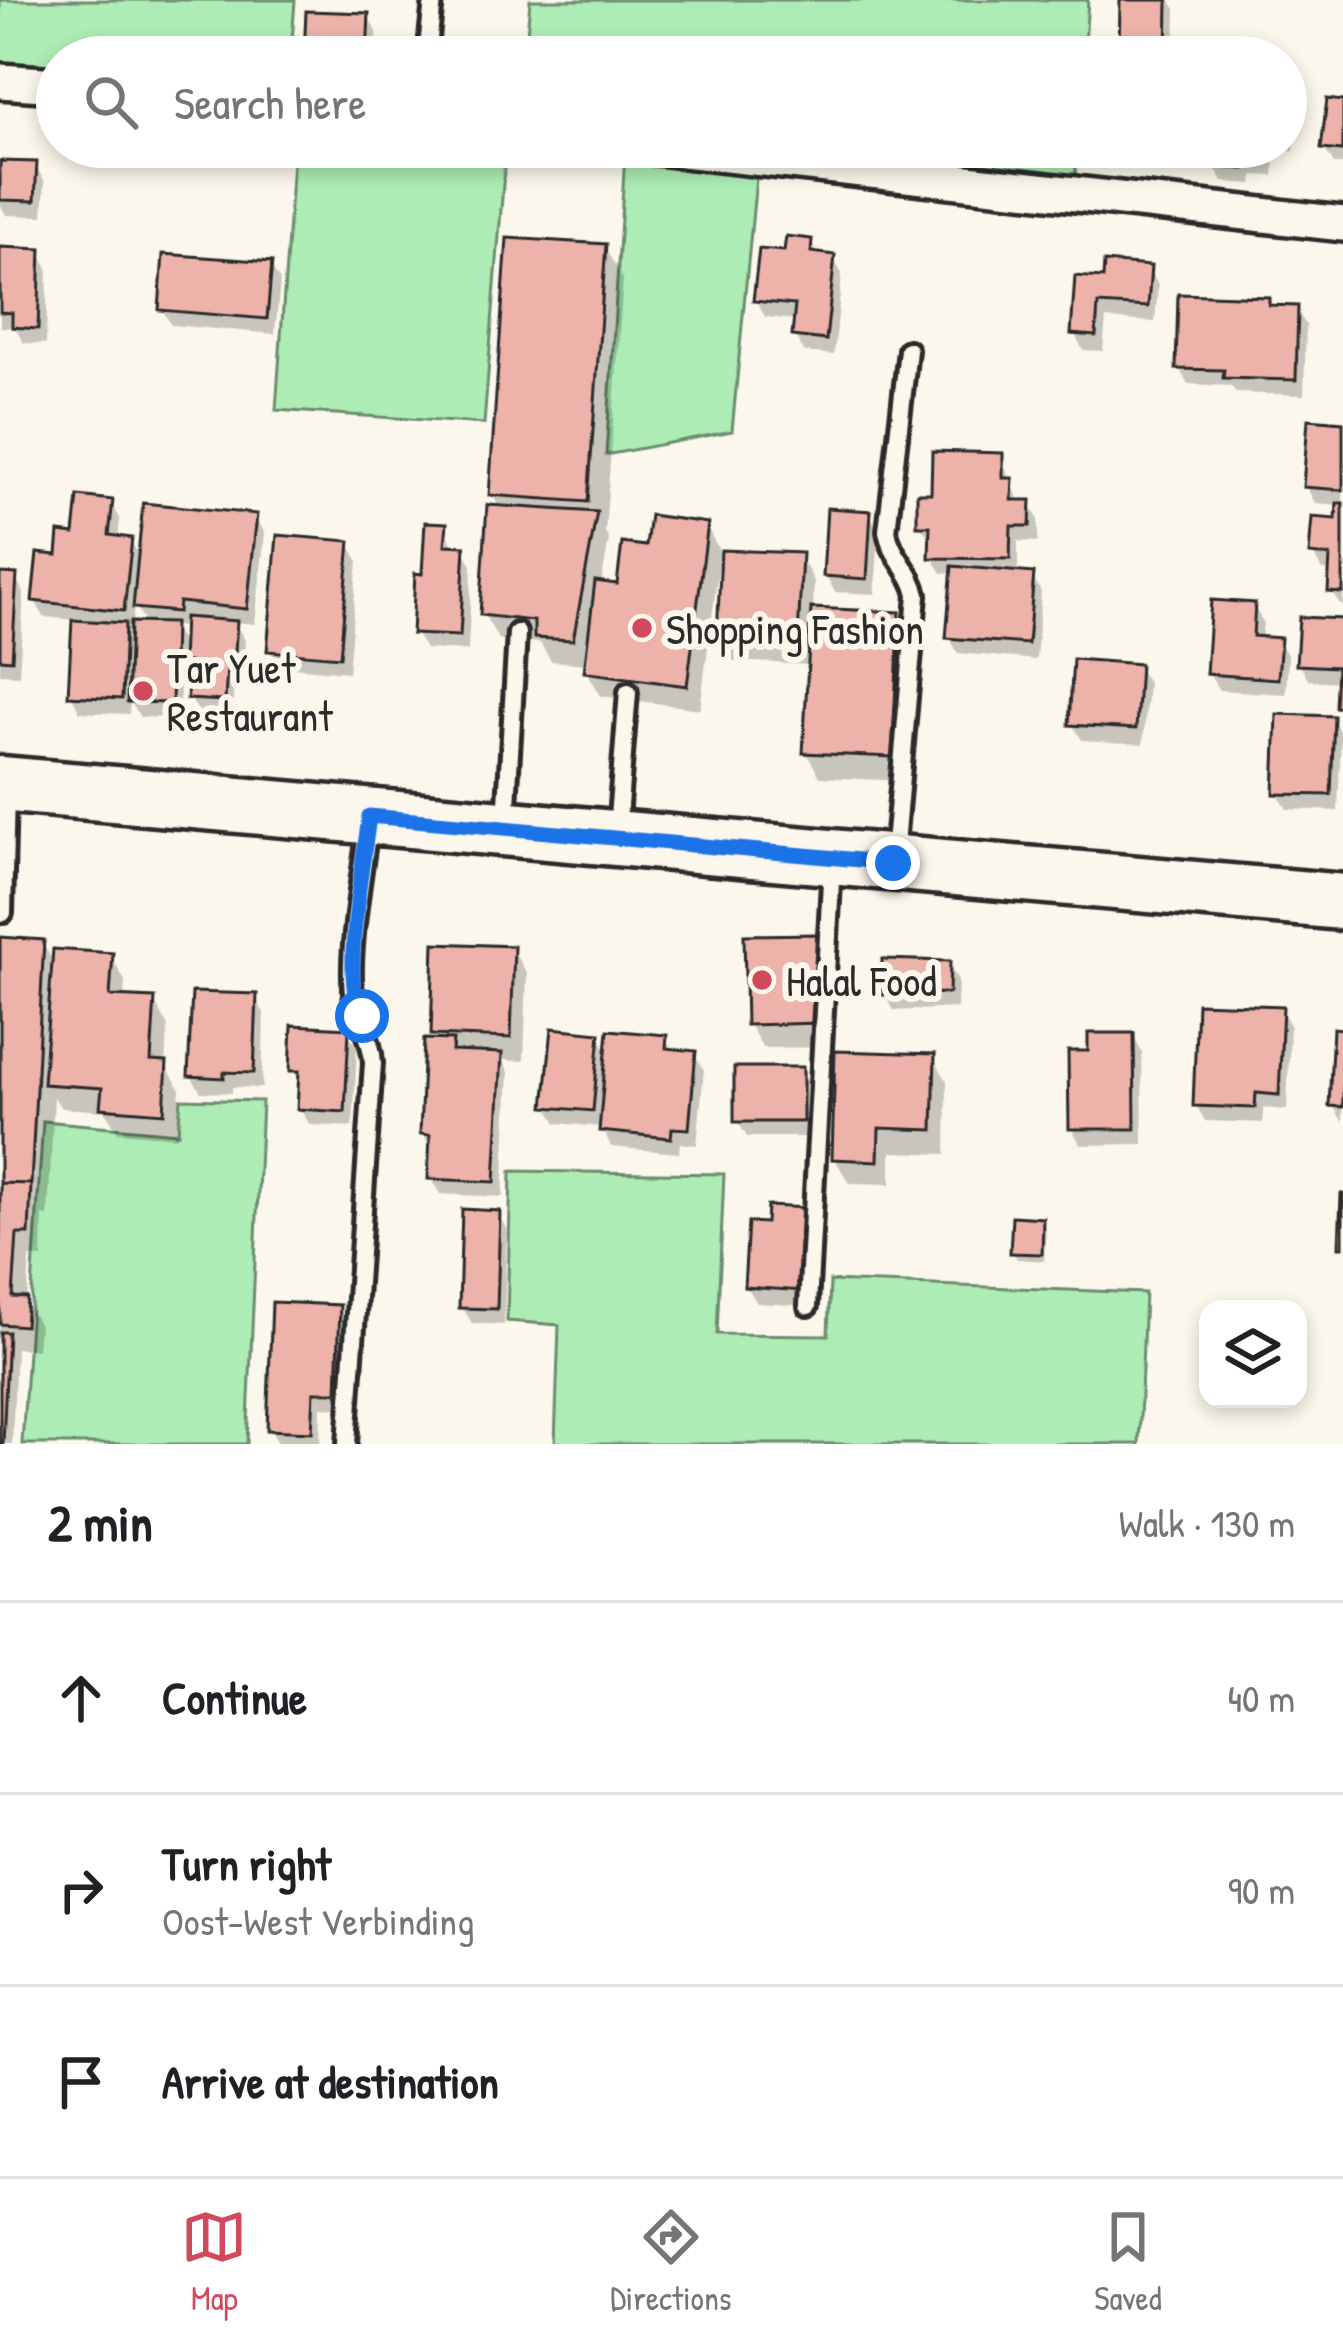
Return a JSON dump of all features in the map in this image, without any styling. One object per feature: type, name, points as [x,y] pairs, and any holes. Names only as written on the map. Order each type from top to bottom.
[{"type":"main road","points":[[3,784],[1343,902]]},
{"type":"street","points":[[0,81],[36,84]]},
{"type":"street","points":[[843,168],[1343,224]]},
{"type":"lane","points":[[430,36],[433,0]]},
{"type":"lane","points":[[893,863],[917,595],[909,572],[889,547],[887,531],[908,350]]},
{"type":"lane","points":[[506,829],[517,632]]},
{"type":"lane","points":[[616,838],[628,692]]},
{"type":"lane","points":[[3,784],[3,914]]},
{"type":"lane","points":[[347,1444],[373,1063],[370,1039],[353,994],[369,816]]},
{"type":"lane","points":[[808,1306],[832,856]]},
{"type":"green space","points":[[0,0],[295,0],[292,36],[36,36],[36,69],[0,65]]},
{"type":"green space","points":[[530,0],[1088,0],[1085,36],[527,36]]},
{"type":"green space","points":[[293,168],[504,168],[484,424],[276,410]]},
{"type":"green space","points":[[624,168],[757,168],[732,431],[606,455]]},
{"type":"green space","points":[[949,168],[1076,168],[1075,182]]},
{"type":"green space","points":[[181,1099],[262,1101],[247,1444],[22,1444],[43,1121],[178,1133]]},
{"type":"green space","points":[[511,1171],[724,1174],[717,1334],[828,1335],[830,1281],[1145,1293],[1139,1444],[555,1444],[559,1325],[507,1321]]},
{"type":"building","points":[[1120,0],[1168,0],[1167,36],[1119,36]]},
{"type":"building","points":[[306,11],[369,13],[368,36],[305,36]]},
{"type":"building","points":[[1327,99],[1343,101],[1343,151],[1321,149]]},
{"type":"building","points":[[0,161],[36,162],[35,201],[0,200]]},
{"type":"building","points":[[786,236],[812,239],[811,252],[835,255],[826,340],[792,336],[795,305],[753,301],[759,249],[784,251]]},
{"type":"building","points":[[507,238],[606,244],[588,502],[489,495]]},
{"type":"building","points":[[0,247],[41,249],[38,329],[12,327],[12,313],[0,312]]},
{"type":"building","points":[[163,254],[272,262],[267,319],[159,310]]},
{"type":"building","points":[[1104,262],[1151,266],[1148,307],[1098,304],[1096,336],[1071,334],[1075,276],[1103,278]]},
{"type":"building","points":[[1178,294],[1269,297],[1269,305],[1298,306],[1296,380],[1223,378],[1224,370],[1176,369]]},
{"type":"building","points":[[1308,419],[1343,422],[1343,490],[1303,487]]},
{"type":"building","points":[[932,451],[1003,453],[1003,478],[1013,478],[1012,500],[1031,500],[1030,526],[1011,526],[1010,559],[929,558],[930,526],[917,526],[917,493],[931,493]]},
{"type":"building","points":[[78,496],[113,500],[109,535],[132,538],[124,611],[32,601],[37,553],[57,555],[59,532],[74,534]]},
{"type":"building","points":[[143,503],[257,514],[247,609],[179,602],[178,612],[133,608]]},
{"type":"building","points":[[1337,503],[1343,503],[1343,593],[1328,592],[1330,556],[1309,554],[1312,517],[1336,519]]},
{"type":"building","points":[[487,505],[597,512],[573,640],[534,638],[534,621],[480,615]]},
{"type":"building","points":[[827,508],[871,511],[867,579],[823,576]]},
{"type":"building","name":"Shopping Fashion","points":[[650,515],[708,523],[687,686],[584,672],[595,581],[617,584],[622,543],[646,546]]},
{"type":"building","points":[[425,522],[447,523],[445,545],[465,546],[460,636],[412,634],[415,573],[422,574]]},
{"type":"building","points":[[277,535],[350,541],[340,657],[267,651]]},
{"type":"building","points":[[721,550],[802,553],[798,641],[717,638]]},
{"type":"building","points":[[952,566],[1034,573],[1028,644],[946,638]]},
{"type":"building","points":[[0,573],[17,574],[12,660],[0,659]]},
{"type":"building","points":[[1211,600],[1255,603],[1253,636],[1281,638],[1278,679],[1206,674]]},
{"type":"building","points":[[811,608],[900,612],[892,757],[803,753]]},
{"type":"building","points":[[184,617],[237,621],[234,667],[227,667],[225,701],[187,699],[189,662],[182,662]]},
{"type":"building","points":[[1299,617],[1343,619],[1343,708],[1335,707],[1337,667],[1296,665]]},
{"type":"building","points":[[72,620],[125,623],[122,699],[68,696]]},
{"type":"building","points":[[130,622],[174,623],[172,703],[127,702]]},
{"type":"building","points":[[1073,659],[1140,664],[1136,729],[1069,725]]},
{"type":"building","points":[[1277,714],[1334,716],[1331,795],[1274,794]]},
{"type":"building","points":[[817,934],[819,1023],[746,1025],[744,935]]},
{"type":"building","points":[[0,937],[44,940],[31,1184],[0,1183]]},
{"type":"building","points":[[434,943],[514,946],[511,1038],[431,1035]]},
{"type":"building","points":[[53,949],[113,953],[110,996],[155,998],[151,1061],[167,1062],[164,1113],[100,1108],[102,1088],[43,1084]]},
{"type":"building","points":[[882,959],[950,961],[949,993],[882,995]]},
{"type":"building","points":[[192,992],[257,994],[254,1073],[224,1072],[224,1078],[188,1076]]},
{"type":"building","points":[[1197,1003],[1283,1006],[1279,1095],[1256,1093],[1255,1108],[1193,1106]]},
{"type":"building","points":[[292,1025],[349,1028],[345,1112],[297,1109],[299,1071],[290,1071]]},
{"type":"building","points":[[552,1028],[600,1033],[593,1111],[544,1107]]},
{"type":"building","points":[[1333,1028],[1343,1029],[1343,1107],[1329,1106]]},
{"type":"building","points":[[608,1030],[667,1035],[666,1048],[696,1051],[689,1129],[672,1128],[671,1138],[599,1131]]},
{"type":"building","points":[[1088,1033],[1134,1033],[1135,1129],[1069,1129],[1068,1051],[1088,1051]]},
{"type":"building","points":[[424,1039],[453,1040],[452,1051],[502,1053],[495,1182],[428,1179],[430,1135],[420,1134]]},
{"type":"building","points":[[835,1051],[935,1054],[933,1130],[879,1128],[878,1161],[832,1159]]},
{"type":"building","points":[[734,1067],[803,1067],[803,1122],[734,1122]]},
{"type":"building","points":[[0,1183],[31,1184],[29,1234],[17,1234],[13,1297],[27,1298],[25,1326],[0,1324]]},
{"type":"building","points":[[1341,1194],[1343,1247],[1339,1247]]},
{"type":"building","points":[[767,1206],[808,1208],[803,1291],[744,1287],[748,1222],[766,1223]]},
{"type":"building","points":[[462,1209],[500,1211],[497,1309],[459,1308]]},
{"type":"building","points":[[1012,1216],[1043,1218],[1042,1254],[1010,1253]]},
{"type":"building","points":[[272,1302],[340,1305],[337,1392],[314,1392],[312,1432],[267,1430]]},
{"type":"building","points":[[0,1332],[8,1332],[3,1444],[0,1444]]},
{"type":"place","name":"Shopping Fashion","points":[[642,628]]},
{"type":"place","name":"Tar Yuet Restaurant","points":[[143,691]]},
{"type":"place","name":"Halal Food","points":[[762,980]]},
{"type":"route","points":[[362,1016],[353,994],[369,816],[893,863]]}]
